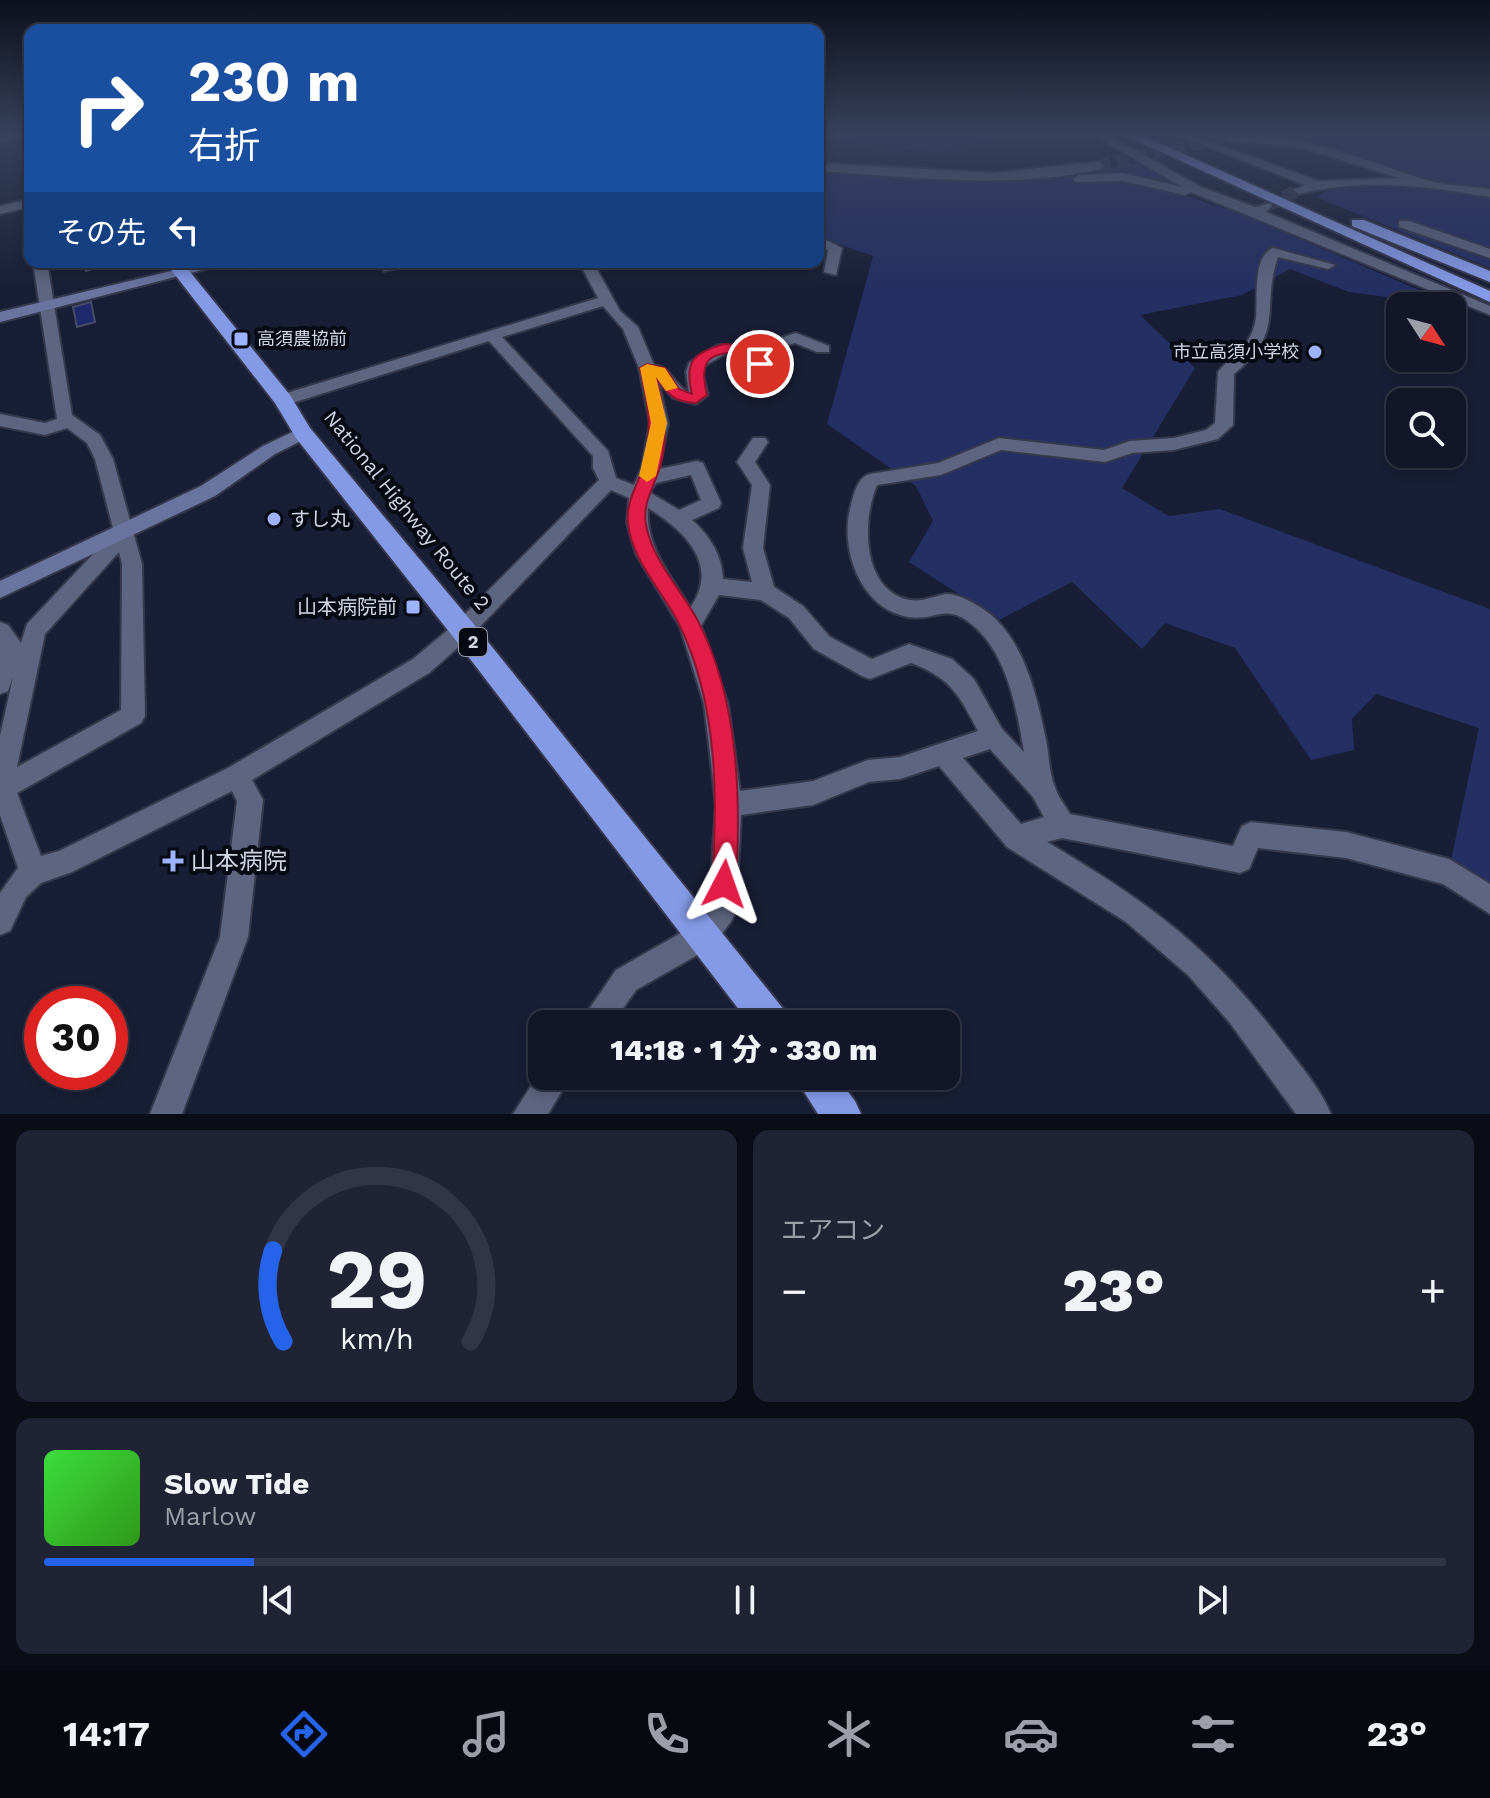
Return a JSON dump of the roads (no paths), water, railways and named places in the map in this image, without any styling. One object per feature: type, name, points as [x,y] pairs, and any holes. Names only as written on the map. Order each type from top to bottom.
[{"type":"highway","points":[[1244,186],[1490,297]]},
{"type":"highway","points":[[1274,186],[1490,277]]},
{"type":"highway","name":"National Highway Route 2","points":[[177,268],[283,400],[303,433],[463,630],[761,1010]]},
{"type":"highway","points":[[823,1090],[842,1114]]},
{"type":"street","points":[[1163,186],[1197,190]]},
{"type":"street","points":[[1190,186],[1261,209],[1490,311]]},
{"type":"street","points":[[1299,190],[1310,186]]},
{"type":"street","points":[[1439,186],[1490,193]]},
{"type":"street","points":[[0,210],[24,204]]},
{"type":"street","points":[[1404,224],[1490,254]]},
{"type":"street","points":[[824,243],[835,248],[826,259]]},
{"type":"street","points":[[1042,789],[1033,736],[1009,650],[982,620],[950,602],[909,609],[876,592],[859,552],[861,495],[870,480],[941,469],[999,444],[1105,456],[1130,447],[1174,444],[1212,435],[1224,425],[1226,372],[1247,358],[1259,337],[1267,312],[1266,277],[1273,252],[1328,265]]},
{"type":"street","points":[[3,788],[133,716],[132,564],[104,459],[94,439],[64,417],[41,268]]},
{"type":"street","points":[[0,317],[177,268]]},
{"type":"street","points":[[589,268],[606,300],[630,327],[647,368],[659,423],[651,467],[639,493],[637,523],[646,554],[690,625],[716,704],[729,805],[722,910],[703,936],[626,980],[604,1010]]},
{"type":"street","points":[[283,400],[606,300]]},
{"type":"street","points":[[492,335],[602,455],[602,468],[609,482],[639,493],[691,526],[708,551],[714,586],[706,608],[690,625]]},
{"type":"street","points":[[647,368],[660,371],[674,392],[683,398],[696,399],[700,395],[694,372],[697,363],[724,348],[747,349],[755,365],[760,364],[761,347],[796,338],[823,349]]},
{"type":"street","points":[[0,420],[45,429],[68,422]]},
{"type":"street","points":[[0,590],[208,491],[269,450],[303,433]]},
{"type":"street","points":[[759,442],[746,462],[761,485],[753,548],[765,592]]},
{"type":"street","points":[[639,493],[650,478],[697,467],[712,503],[679,518]]},
{"type":"street","points":[[0,921],[17,888],[33,872],[63,863],[237,776],[421,666],[463,630],[590,497],[609,482]]},
{"type":"street","points":[[33,872],[3,788],[35,630],[124,533]]},
{"type":"street","points":[[714,586],[765,592],[796,612],[822,643],[870,669],[897,661],[909,653],[944,666],[966,686],[994,737],[1042,789],[1062,825]]},
{"type":"street","points":[[0,631],[12,646],[2,673]]},
{"type":"street","points":[[729,805],[813,793],[868,771],[900,768],[994,737]]},
{"type":"street","points":[[943,753],[1016,838],[1151,923],[1171,942],[1259,1035],[1315,1114]]},
{"type":"street","points":[[166,1114],[234,937],[250,800],[237,776]]},
{"type":"street","points":[[1016,838],[1062,825],[1240,860],[1251,835],[1346,845],[1449,872],[1490,900]]},
{"type":"street","points":[[529,1114],[546,1090]]},
{"type":"tunnel","points":[[1266,206],[1299,190]]},
{"type":"place","name":"高須農協前","points":[[241,339]]},
{"type":"place","name":"市立高須小学校","points":[[1315,352]]},
{"type":"place","name":"すし丸","points":[[274,519]]},
{"type":"place","name":"山本病院前","points":[[413,607]]},
{"type":"place","name":"山本病院","points":[[173,861]]}]
